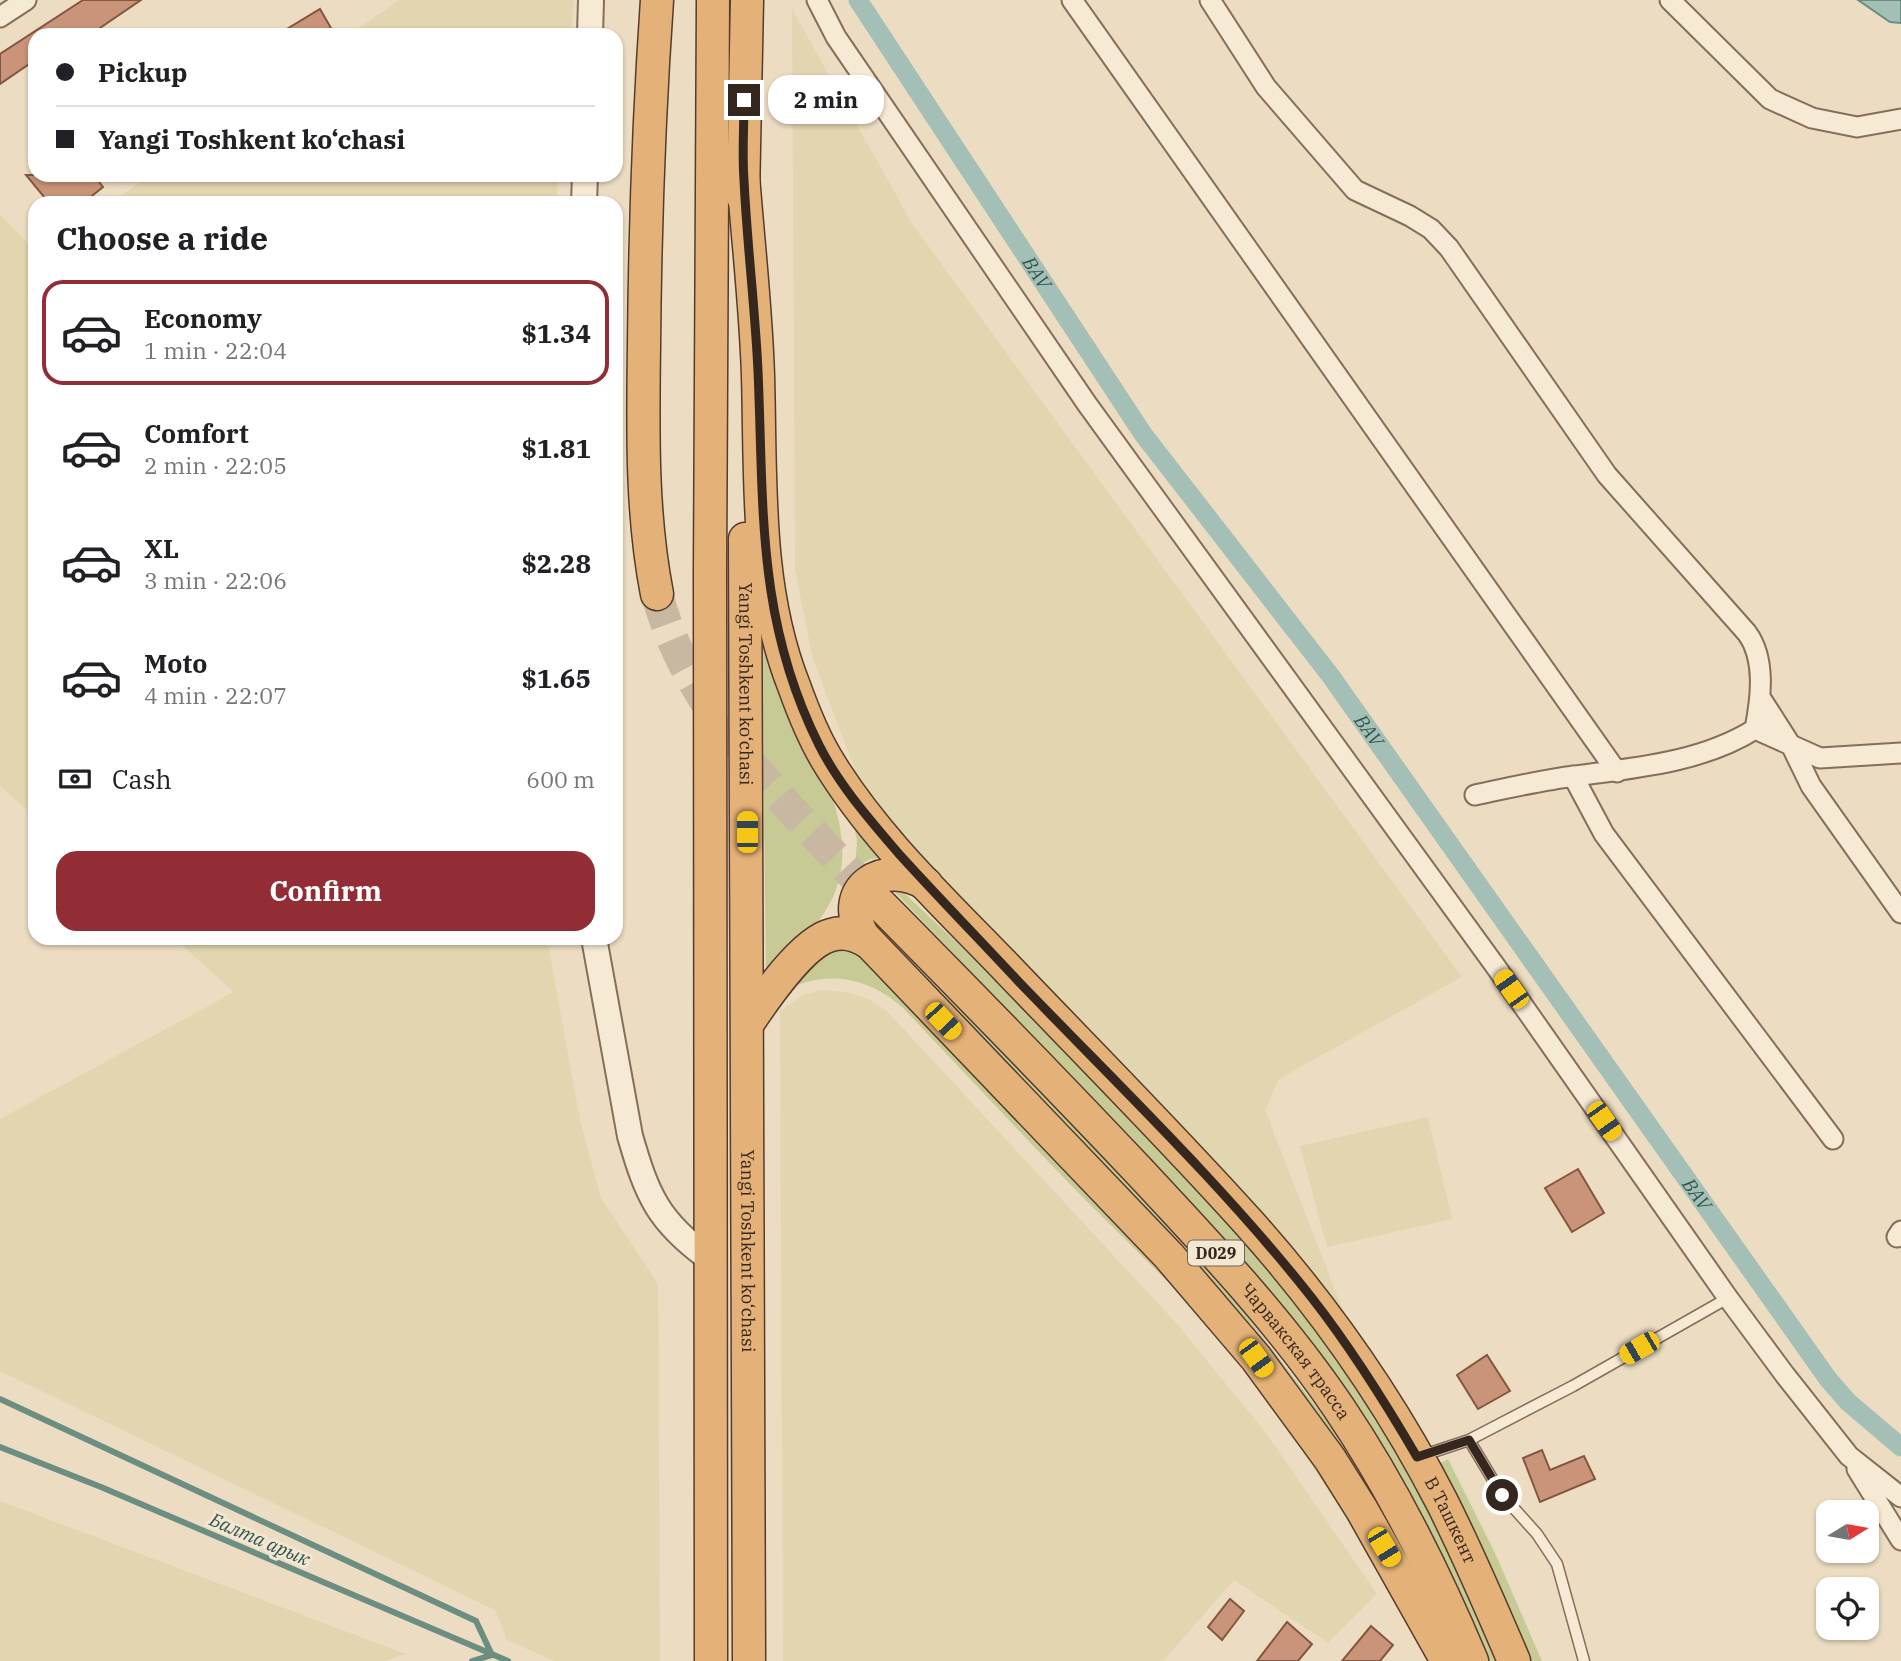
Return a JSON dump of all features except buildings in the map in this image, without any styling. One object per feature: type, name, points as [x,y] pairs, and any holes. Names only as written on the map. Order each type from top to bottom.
[{"type":"highway","points":[[657,0],[648,153],[643,421],[647,525],[657,594]]},
{"type":"highway","name":"Yangi Toshkent ko‘chasi","points":[[710,1661],[713,0]]},
{"type":"highway","name":"Yangi Toshkent ko‘chasi","points":[[747,0],[743,175],[749,1661]]},
{"type":"highway","name":"В Ташкент","points":[[743,175],[758,371],[763,542],[773,611],[792,681],[824,755],[857,803],[926,884],[1219,1190],[1282,1261],[1341,1337],[1417,1457],[1462,1543],[1514,1661]]},
{"type":"highway","points":[[926,884],[911,876],[896,873],[881,875],[868,882],[859,896],[856,912],[859,928],[869,942],[1169,1256],[1256,1358],[1330,1459],[1362,1510],[1447,1661]]},
{"type":"highway","name":"Чарвакская трасса","points":[[880,904],[1164,1197],[1283,1332],[1340,1409],[1390,1489],[1429,1562],[1472,1661]]},
{"type":"highway","points":[[748,1023],[776,982],[822,938],[848,934],[869,942]]},
{"type":"street","points":[[0,17],[26,0]]},
{"type":"street","points":[[590,28],[592,0]]},
{"type":"street","points":[[817,0],[836,37],[1087,404],[1496,967],[1728,1298],[1849,1456],[1901,1540]]},
{"type":"street","points":[[1072,0],[1617,772]]},
{"type":"street","points":[[1210,0],[1266,87],[1355,190],[1410,216],[1431,229],[1449,248],[1607,475],[1753,642],[1759,665],[1760,697],[1755,729]]},
{"type":"street","points":[[1670,0],[1770,99],[1812,118],[1857,127],[1901,119]]},
{"type":"street","points":[[1760,697],[1792,747],[1811,786],[1901,912]]},
{"type":"street","points":[[1475,795],[1573,776],[1617,772],[1715,750],[1755,729]]},
{"type":"street","points":[[1755,729],[1820,758],[1901,754]]},
{"type":"street","points":[[1573,776],[1604,834],[1833,1139]]},
{"type":"street","points":[[595,945],[630,1136],[639,1166],[651,1195],[667,1221],[684,1240],[710,1259]]},
{"type":"street","points":[[1849,1456],[1901,1497]]},
{"type":"lane","points":[[1417,1457],[1469,1440],[1573,1386],[1728,1298]]},
{"type":"lane","points":[[1469,1440],[1502,1495],[1537,1534],[1557,1564],[1582,1656],[1574,1661]]},
{"type":"shaded area","points":[[399,0],[574,0],[572,28],[359,28]]},
{"type":"shaded area","points":[[1858,0],[1901,0],[1901,23],[1890,22]]},
{"type":"shaded area","points":[[792,9],[913,225],[1462,977],[1279,1079],[1265,1110],[1344,1313],[1232,1182],[900,835],[860,783],[813,659],[795,569]]},
{"type":"shaded area","points":[[140,182],[558,182],[557,196],[121,196]]},
{"type":"shaded area","points":[[0,214],[28,244],[28,811],[0,786]]},
{"type":"shaded area","points":[[182,945],[548,945],[580,1120],[601,1198],[658,1284],[660,1661],[554,1661],[507,1640],[495,1610],[0,1371],[0,1119],[234,992]]},
{"type":"shaded area","points":[[821,990],[847,992],[868,999],[886,1010],[1177,1324],[1266,1433],[1377,1594],[1328,1643],[1234,1580],[1163,1661],[783,1661],[780,1011],[803,995]]},
{"type":"shaded area","points":[[1428,1117],[1452,1219],[1327,1247],[1300,1146]]},
{"type":"shaded area","points":[[0,1501],[406,1654],[385,1661],[0,1661]]},
{"type":"green space","points":[[762,626],[830,792],[841,834],[842,856],[839,878],[826,910],[802,941],[766,977]]},
{"type":"green space","points":[[854,826],[887,857],[870,859],[855,868],[857,841]]},
{"type":"green space","points":[[900,889],[1044,1025],[1250,1243],[1362,1390],[1427,1499],[1500,1661],[1485,1661],[1259,1279],[1194,1206],[894,891]]},
{"type":"green space","points":[[869,913],[1232,1297],[1328,1422],[1384,1513],[1409,1560],[1406,1562],[1380,1515],[866,919]]},
{"type":"green space","points":[[829,944],[866,955],[1226,1340],[1336,1493],[1433,1661],[1428,1661],[1379,1572],[1325,1485],[1268,1401],[1237,1361],[1188,1303],[1067,1181],[903,1008],[876,989],[846,980],[816,980],[785,991]]},
{"type":"green space","points":[[1448,1459],[1495,1553],[1542,1661],[1528,1661],[1437,1465]]},
{"type":"waterway","name":"BAV","points":[[858,0],[1143,434],[1330,675],[1828,1379],[1848,1402],[1901,1447]]},
{"type":"waterway","points":[[0,1399],[476,1621],[492,1655]]},
{"type":"waterway","name":"Балта арык","points":[[0,1447],[101,1487],[508,1661]]},
{"type":"waterway","points":[[472,1661],[492,1655]]},
{"type":"tunnel","points":[[657,594],[672,639],[719,722],[781,798],[880,904]]},
{"type":"route","points":[[744,100],[743,175],[758,371],[759,457],[767,575],[773,611],[792,681],[824,755],[877,829],[926,884],[1219,1190],[1282,1261],[1368,1376],[1417,1457],[1469,1440],[1502,1495]]}]
